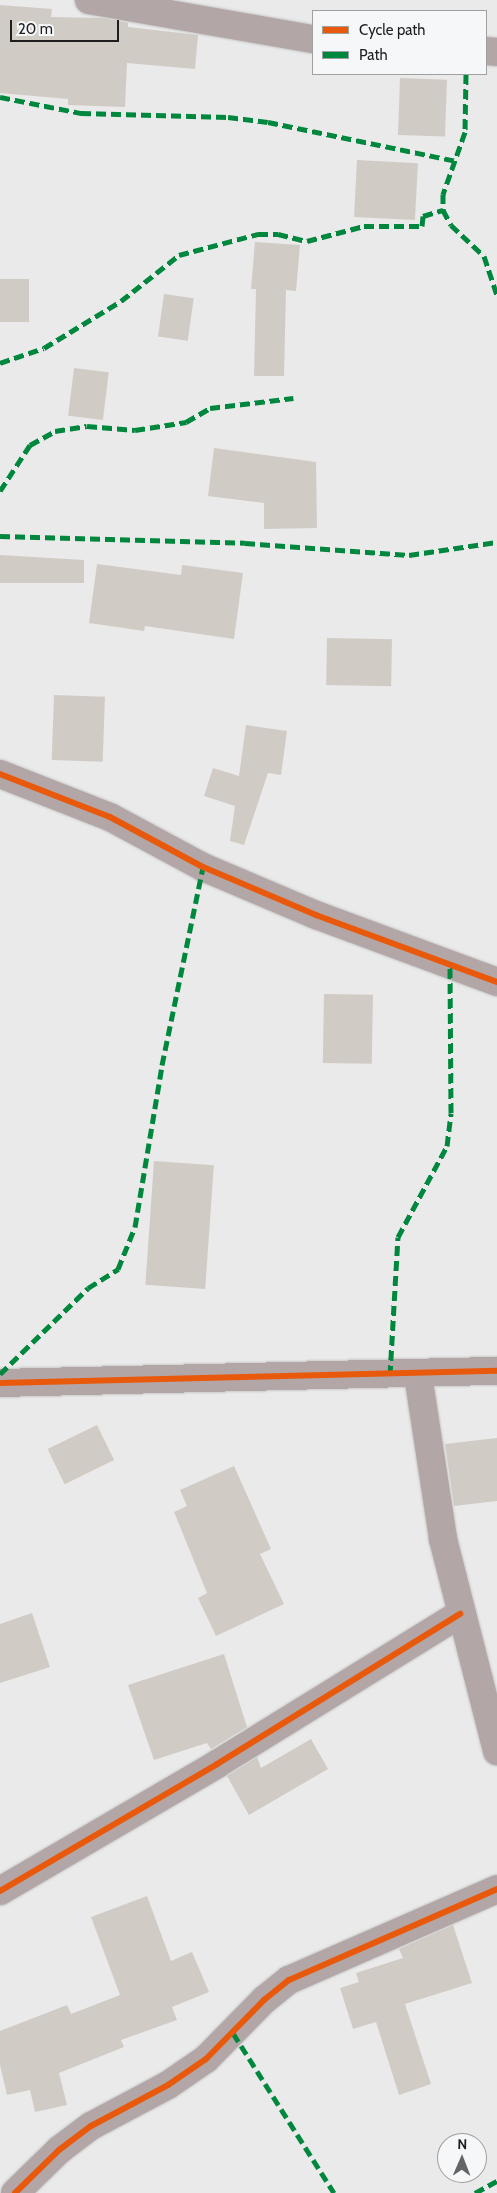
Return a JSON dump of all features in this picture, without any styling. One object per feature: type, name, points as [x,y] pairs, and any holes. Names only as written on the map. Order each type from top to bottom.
[{"type":"street","points":[[89,0],[312,39]]},
{"type":"street","points":[[0,774],[110,818],[203,867],[316,915],[497,982]]},
{"type":"street","points":[[0,1383],[418,1375],[497,1370]]},
{"type":"street","points":[[418,1375],[444,1539],[460,1614],[497,1750]]},
{"type":"street","points":[[0,1892],[217,1764],[460,1614]]},
{"type":"street","points":[[15,2193],[60,2150],[91,2126],[168,2084],[206,2059],[264,2000],[289,1980],[497,1889]]},
{"type":"building","points":[[0,5],[52,9],[51,17],[104,18],[128,23],[128,27],[198,35],[195,69],[127,63],[125,107],[68,105],[68,99],[0,93]]},
{"type":"building","points":[[400,78],[447,80],[445,137],[398,135]]},
{"type":"building","points":[[357,160],[418,163],[415,220],[354,217]]},
{"type":"building","points":[[255,242],[300,245],[296,291],[286,290],[284,376],[254,376],[256,289],[251,289]]},
{"type":"building","points":[[0,279],[29,279],[29,322],[0,322]]},
{"type":"building","points":[[164,294],[194,298],[188,341],[158,337]]},
{"type":"building","points":[[74,368],[109,372],[103,420],[68,416]]},
{"type":"building","points":[[214,448],[316,462],[317,528],[264,529],[264,503],[208,496]]},
{"type":"building","points":[[0,555],[84,560],[84,583],[0,583]]},
{"type":"building","points":[[97,564],[181,575],[182,565],[243,573],[234,639],[145,626],[144,631],[89,623]]},
{"type":"building","points":[[327,638],[392,639],[391,686],[326,685]]},
{"type":"building","points":[[54,695],[105,697],[103,762],[52,760]]},
{"type":"building","points":[[246,725],[287,731],[281,775],[268,773],[244,845],[230,841],[235,806],[204,796],[213,768],[239,776]]},
{"type":"building","points":[[324,994],[373,995],[372,1064],[323,1063]]},
{"type":"building","points":[[154,1161],[214,1165],[205,1289],[145,1285]]},
{"type":"building","points":[[97,1425],[114,1460],[65,1484],[48,1449]]},
{"type":"building","points":[[497,1438],[497,1501],[454,1506],[445,1444]]},
{"type":"building","points":[[234,1466],[271,1549],[260,1554],[284,1604],[216,1636],[198,1598],[207,1593],[174,1512],[187,1506],[180,1490]]},
{"type":"building","points":[[32,1613],[50,1667],[0,1683],[0,1624]]},
{"type":"building","points":[[224,1654],[247,1727],[211,1749],[207,1743],[154,1760],[128,1685]]},
{"type":"building","points":[[311,1739],[328,1769],[249,1815],[227,1776],[257,1757],[261,1768]]},
{"type":"building","points":[[147,1896],[171,1961],[192,1952],[209,1992],[172,2007],[177,2020],[121,2040],[124,2047],[59,2073],[67,2105],[35,2112],[30,2090],[7,2095],[0,2065],[0,2031],[67,2005],[71,2014],[120,1995],[91,1917]]},
{"type":"building","points":[[453,1925],[472,1983],[405,2004],[431,2084],[399,2095],[376,2022],[353,2029],[340,1988],[359,1982],[356,1973],[403,1958],[399,1949]]},
{"type":"marked path","points":[[466,75],[465,132],[443,194],[443,210],[451,225],[484,256],[497,295]]},
{"type":"marked path","points":[[0,97],[81,113],[228,117],[268,122],[457,161]]},
{"type":"marked path","points":[[0,363],[44,348],[121,301],[179,255],[258,234],[278,234],[307,241],[364,226],[422,226],[423,216],[443,210]]},
{"type":"marked path","points":[[0,491],[30,445],[55,431],[87,426],[135,430],[186,422],[210,408],[293,398]]},
{"type":"marked path","points":[[0,536],[245,543],[409,555],[497,542]]},
{"type":"marked path","points":[[0,1374],[88,1288],[118,1269],[135,1227],[162,1065],[203,867]]},
{"type":"marked path","points":[[390,1375],[398,1237],[447,1146],[451,1113],[450,965]]},
{"type":"marked path","points":[[233,2033],[334,2193]]},
{"type":"marked path","points":[[475,2193],[497,2181]]},
{"type":"cycle path","points":[[0,774],[110,817],[203,867],[316,915],[497,982]]},
{"type":"cycle path","points":[[0,1383],[497,1371]]},
{"type":"cycle path","points":[[0,1891],[217,1764],[460,1614]]},
{"type":"cycle path","points":[[15,2193],[59,2150],[91,2126],[168,2085],[206,2059],[264,2000],[289,1980],[497,1889]]}]
